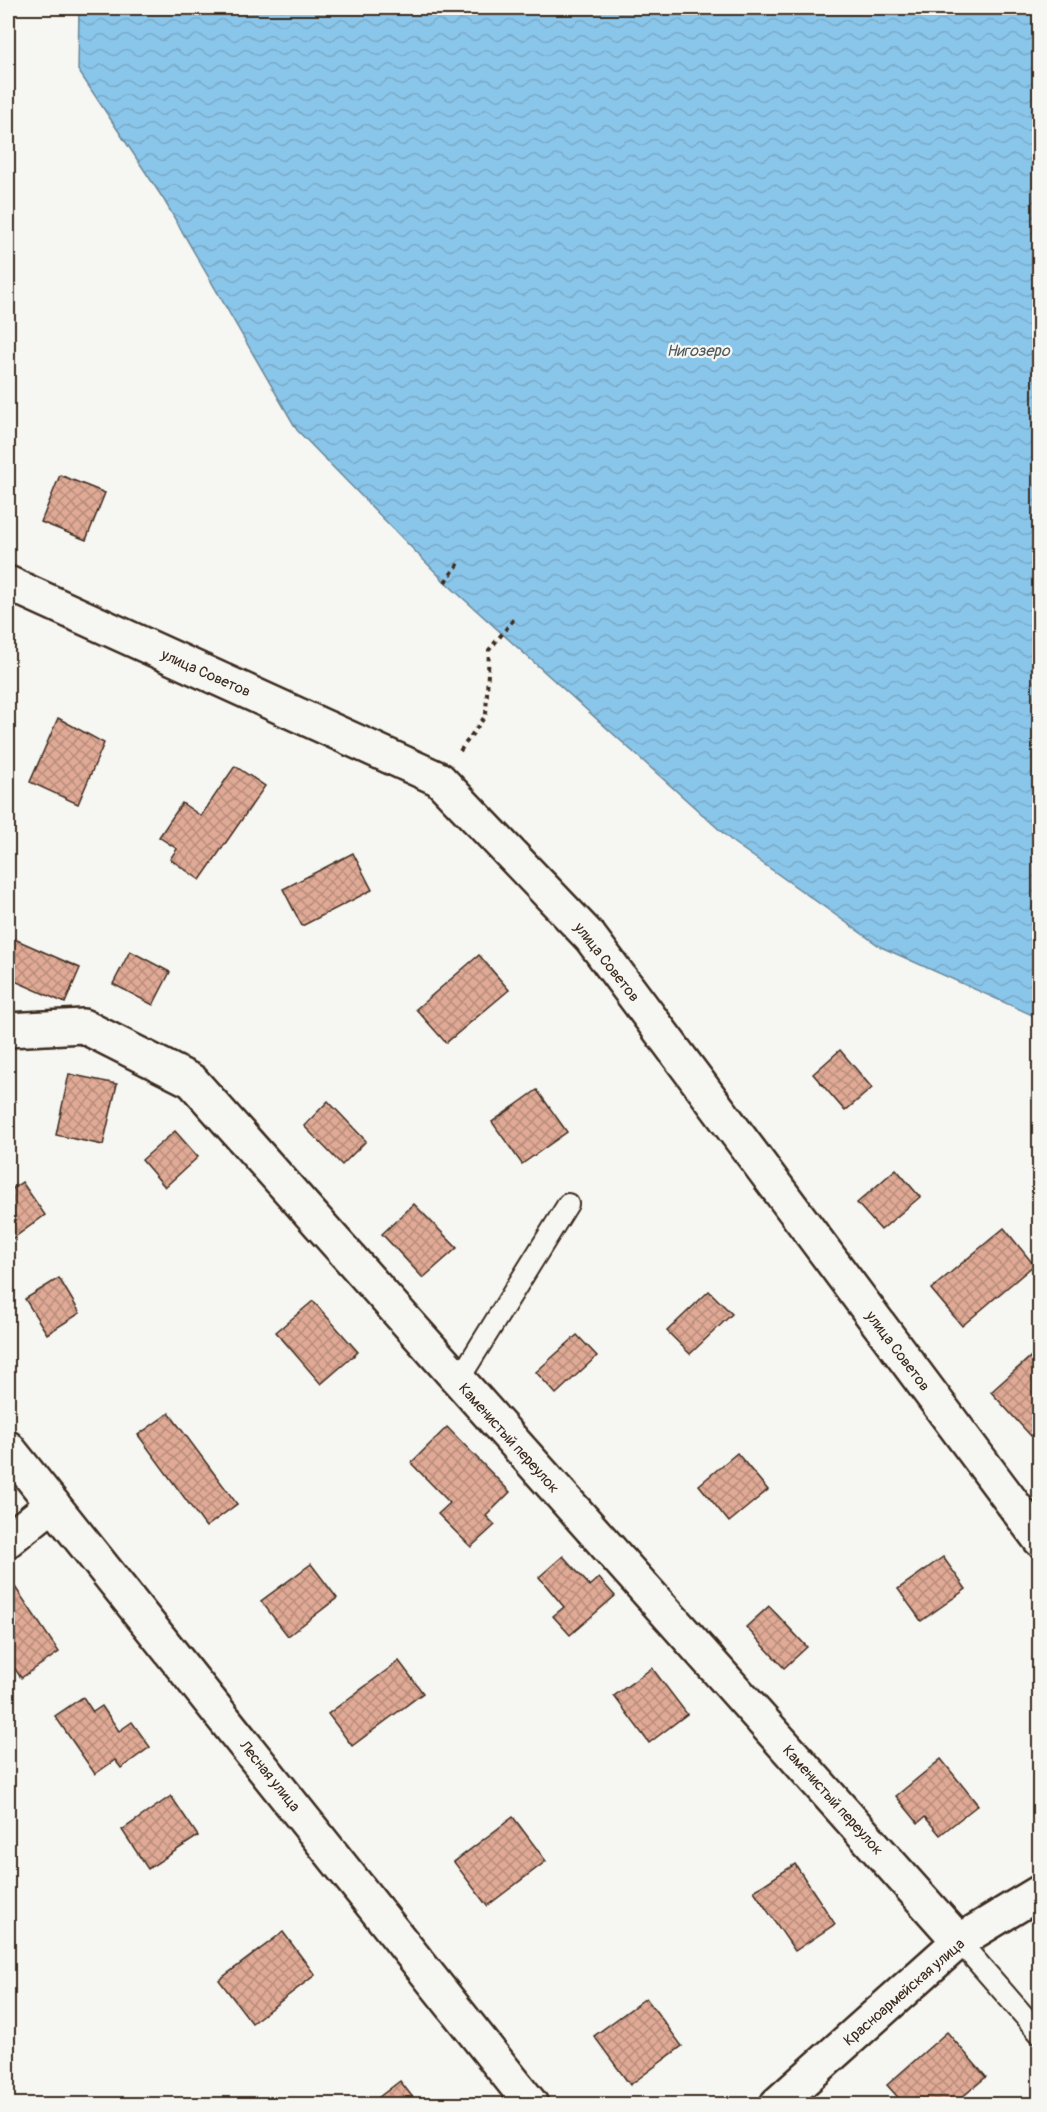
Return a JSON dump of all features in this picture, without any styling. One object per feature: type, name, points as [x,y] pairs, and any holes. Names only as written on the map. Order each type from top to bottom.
[{"type":"street","name":"улица Советов","points":[[8,583],[439,779],[590,937],[1037,1530]]},
{"type":"street","name":"Каменистый переулок","points":[[8,1030],[83,1026],[192,1081],[959,1941]]},
{"type":"street","name":"Лесная улица","points":[[8,1448],[531,2104]]},
{"type":"street","points":[[8,1540],[53,1504]]},
{"type":"street","name":"Красноармейская улица","points":[[777,2104],[959,1941],[1040,1892]]},
{"type":"lane","points":[[458,1381],[568,1204]]},
{"type":"lane","points":[[959,1941],[1040,2034]]},
{"type":"path","points":[[445,582],[460,562]]},
{"type":"path","points":[[439,779],[486,715],[489,650],[514,619]]},
{"type":"water","name":"Нигозеро","points":[[79,8],[1039,8],[1039,1018],[881,947],[734,843],[445,582],[297,430],[164,200],[78,70]]},
{"type":"building","points":[[60,475],[105,493],[86,540],[41,522]]},
{"type":"building","points":[[58,718],[104,743],[78,804],[30,782]]},
{"type":"building","points":[[235,766],[265,786],[200,880],[170,859],[177,849],[159,837],[182,803],[201,816]]},
{"type":"building","points":[[353,853],[372,890],[302,926],[283,889]]},
{"type":"building","points":[[10,937],[80,968],[65,1003],[8,978]]},
{"type":"building","points":[[130,951],[170,972],[153,1005],[113,984]]},
{"type":"building","points":[[479,955],[509,990],[446,1043],[416,1009]]},
{"type":"building","points":[[840,1050],[872,1088],[845,1111],[813,1074]]},
{"type":"building","points":[[69,1074],[117,1084],[103,1145],[56,1135]]},
{"type":"building","points":[[537,1090],[567,1132],[522,1164],[492,1122]]},
{"type":"building","points":[[328,1101],[366,1141],[342,1165],[304,1126]]},
{"type":"building","points":[[175,1131],[198,1157],[165,1187],[142,1160]]},
{"type":"building","points":[[896,1169],[920,1197],[881,1230],[857,1203]]},
{"type":"building","points":[[22,1182],[45,1215],[8,1242],[8,1192]]},
{"type":"building","points":[[414,1204],[457,1248],[423,1278],[382,1234]]},
{"type":"building","points":[[1004,1228],[1034,1265],[962,1326],[931,1289]]},
{"type":"building","points":[[59,1278],[80,1313],[47,1334],[25,1299]]},
{"type":"building","points":[[709,1291],[732,1314],[690,1354],[667,1331]]},
{"type":"building","points":[[313,1301],[358,1352],[321,1384],[276,1332]]},
{"type":"building","points":[[577,1335],[597,1356],[556,1394],[536,1372]]},
{"type":"building","points":[[1038,1350],[1040,1428],[1031,1436],[991,1392]]},
{"type":"building","points":[[169,1413],[237,1504],[206,1527],[138,1435]]},
{"type":"building","points":[[447,1427],[510,1492],[486,1516],[495,1525],[471,1547],[438,1514],[450,1503],[411,1463]]},
{"type":"building","points":[[737,1453],[768,1490],[729,1522],[699,1485]]},
{"type":"building","points":[[563,1556],[590,1586],[599,1578],[615,1596],[570,1635],[553,1616],[564,1607],[539,1577]]},
{"type":"building","points":[[943,1557],[966,1589],[921,1621],[898,1589]]},
{"type":"building","points":[[311,1564],[337,1598],[288,1636],[261,1601]]},
{"type":"building","points":[[15,1587],[59,1652],[21,1678],[8,1658],[8,1592]]},
{"type":"building","points":[[769,1606],[807,1647],[784,1668],[746,1627]]},
{"type":"building","points":[[399,1661],[423,1693],[352,1746],[328,1714]]},
{"type":"building","points":[[652,1668],[687,1714],[649,1743],[614,1696]]},
{"type":"building","points":[[83,1697],[93,1712],[102,1706],[119,1731],[132,1722],[150,1747],[121,1768],[115,1760],[95,1774],[55,1716]]},
{"type":"building","points":[[941,1759],[978,1805],[940,1835],[925,1817],[918,1823],[896,1796]]},
{"type":"building","points":[[171,1796],[198,1836],[148,1869],[122,1830]]},
{"type":"building","points":[[513,1817],[546,1861],[487,1906],[454,1862]]},
{"type":"building","points":[[795,1864],[835,1924],[795,1951],[754,1891]]},
{"type":"building","points":[[283,1932],[315,1975],[252,2023],[219,1980]]},
{"type":"building","points":[[646,1998],[682,2046],[630,2085],[594,2036]]},
{"type":"building","points":[[947,2032],[986,2077],[954,2104],[904,2104],[887,2085]]},
{"type":"building","points":[[400,2081],[418,2104],[370,2104]]}]
